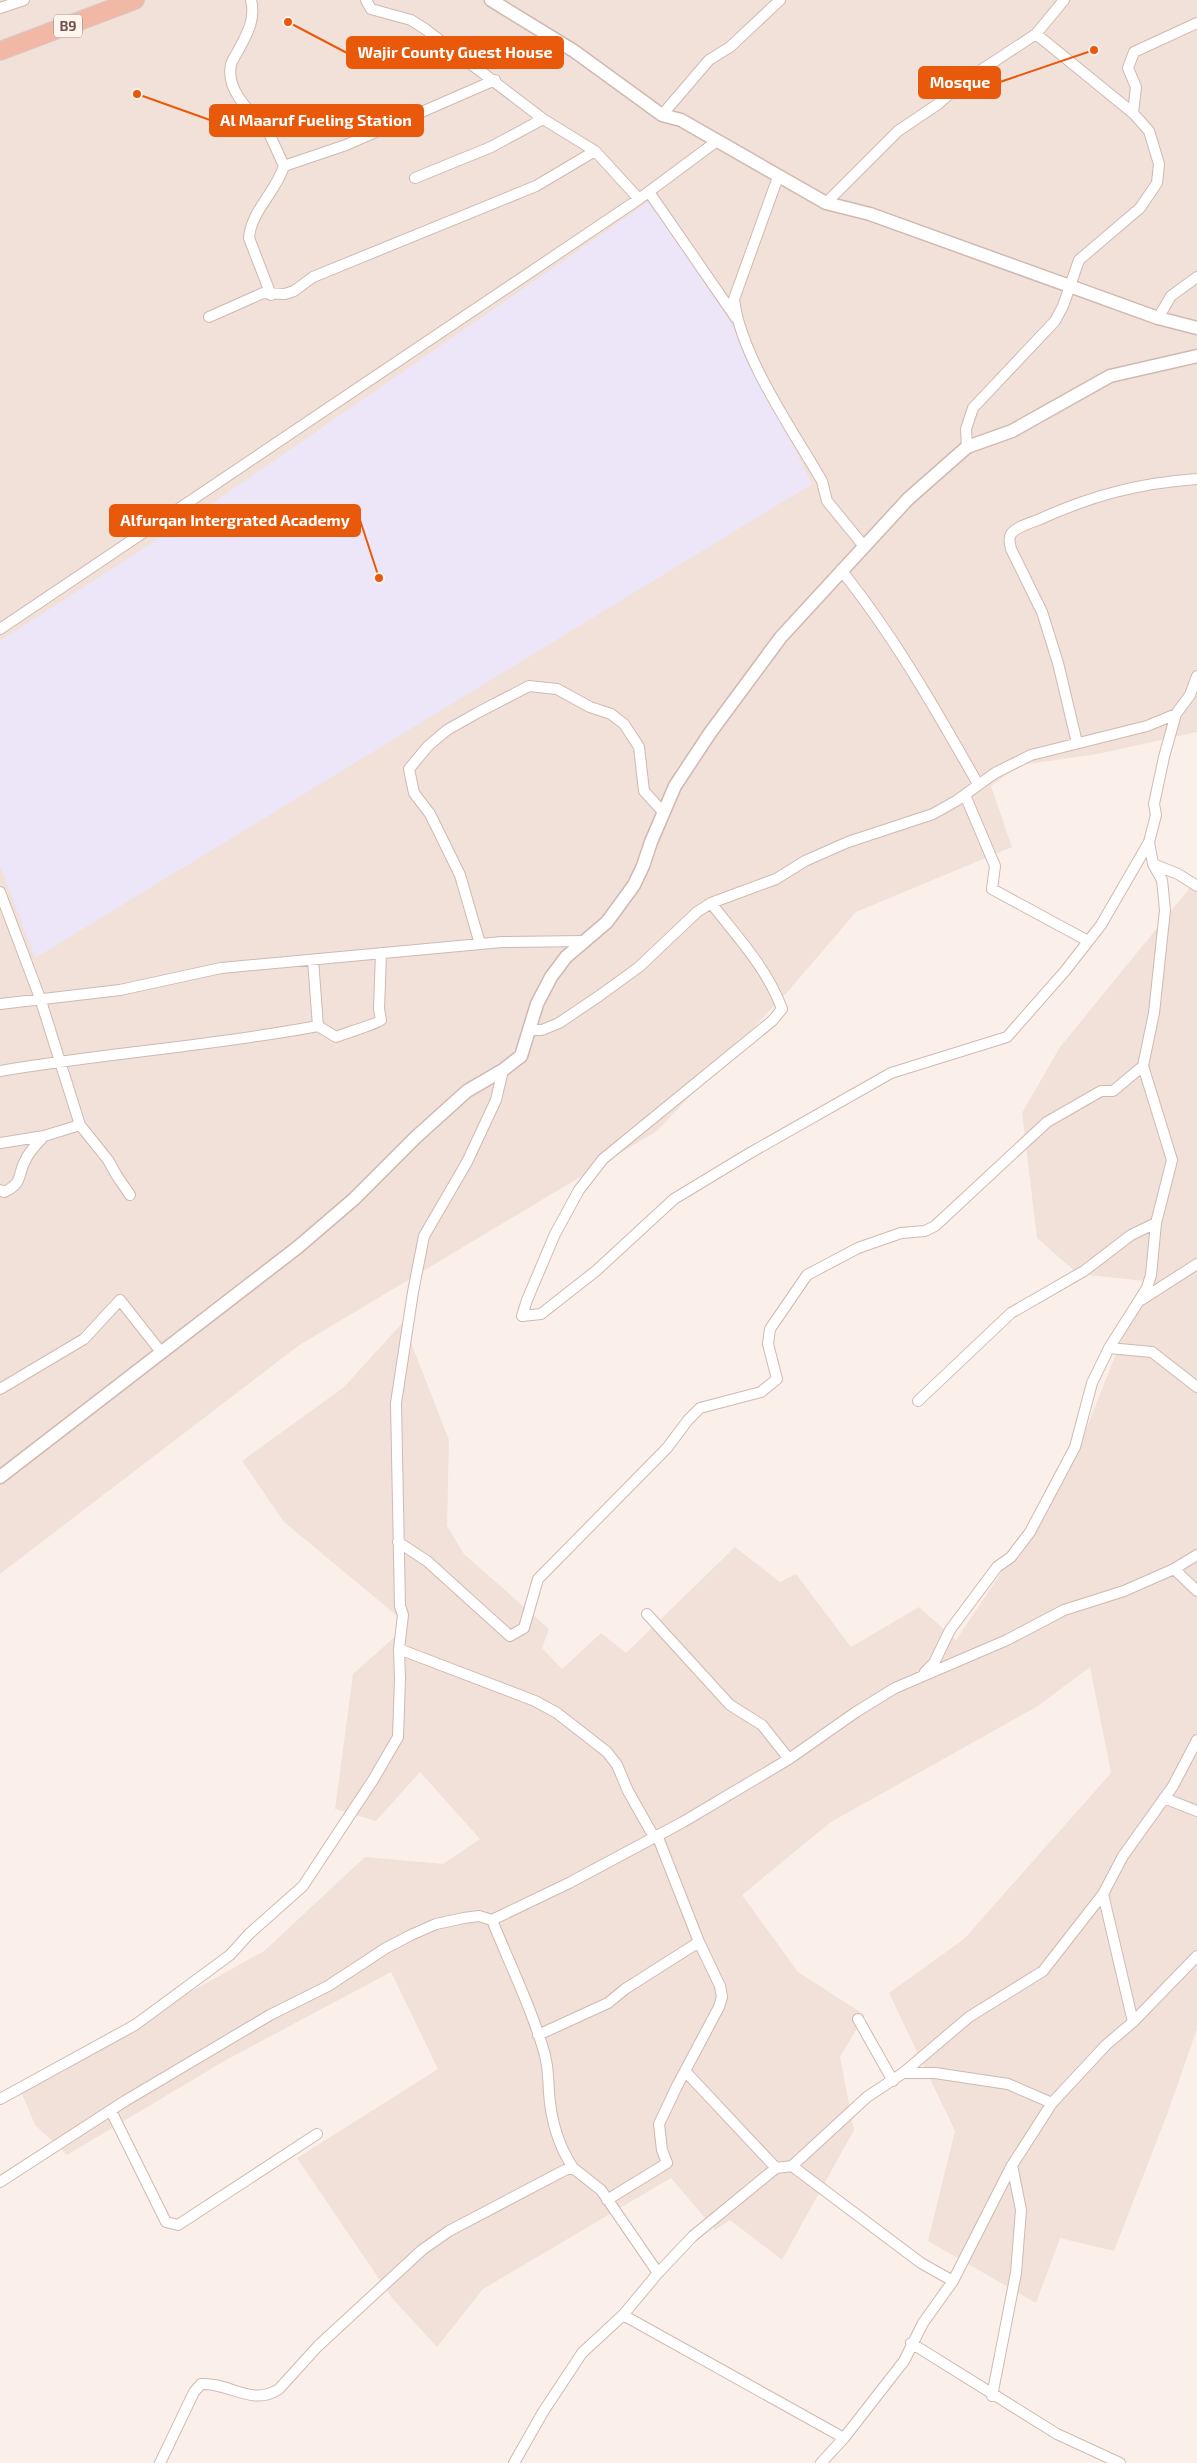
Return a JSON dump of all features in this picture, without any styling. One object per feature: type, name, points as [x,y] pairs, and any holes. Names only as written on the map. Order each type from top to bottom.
[{"type":"highway","name":"B9","points":[[0,51],[135,0]]},
{"type":"street","points":[[0,8],[24,0]]},
{"type":"street","points":[[251,0],[254,13],[247,35],[231,65],[235,94],[257,118],[264,122],[284,166],[280,181],[253,220],[250,230],[250,238],[271,295]]},
{"type":"street","points":[[366,0],[371,9],[411,20],[494,80],[542,119],[594,151],[638,199]]},
{"type":"street","points":[[491,0],[574,51],[662,114],[681,120],[826,203],[870,214],[1158,318],[1197,328]]},
{"type":"street","points":[[662,114],[710,60],[730,47],[780,0]]},
{"type":"street","points":[[826,203],[898,131],[938,104],[966,80],[1036,34],[1064,0]]},
{"type":"street","points":[[1133,113],[1136,88],[1128,68],[1134,52],[1197,23]]},
{"type":"street","points":[[967,447],[966,429],[973,408],[1055,321],[1071,285],[1079,260],[1140,208],[1157,183],[1159,164],[1149,130],[1133,113],[1036,34]]},
{"type":"street","points":[[284,166],[346,145],[494,80]]},
{"type":"street","points":[[415,178],[491,147],[542,119]]},
{"type":"street","points":[[0,629],[638,199],[717,141]]},
{"type":"street","points":[[209,317],[263,293],[271,295],[294,291],[313,277],[536,186],[594,151]]},
{"type":"street","points":[[736,318],[734,299],[778,177]]},
{"type":"street","points":[[648,192],[736,318],[749,351],[822,481],[827,501],[863,545]]},
{"type":"street","points":[[1158,318],[1171,296],[1197,277]]},
{"type":"street","points":[[0,1477],[312,1235],[354,1199],[416,1137],[467,1091],[503,1070],[521,1056],[537,1004],[551,977],[566,957],[607,922],[634,885],[644,866],[663,812],[675,786],[726,711],[781,637],[863,545],[908,499],[967,447],[1012,432],[1110,376],[1197,357]]},
{"type":"street","points":[[1077,743],[1058,663],[1042,612],[1012,549],[1009,541],[1010,534],[1058,511],[1117,490],[1160,482],[1197,479]]},
{"type":"street","points":[[841,570],[901,655],[978,784]]},
{"type":"street","points":[[711,904],[757,960],[773,986],[782,1009],[772,1021],[603,1159],[579,1190],[555,1234],[526,1300],[522,1316],[541,1314],[597,1270],[674,1199],[750,1153],[891,1073],[1007,1037],[1110,912],[1115,898],[1149,842],[1156,815],[1154,804],[1176,714],[1190,695],[1197,676]]},
{"type":"street","points":[[480,944],[460,875],[430,814],[414,793],[409,768],[428,746],[447,730],[530,686],[556,689],[590,707],[611,714],[624,724],[639,748],[644,791],[663,812]]},
{"type":"street","points":[[528,1030],[542,1030],[559,1024],[639,967],[697,912],[711,904],[776,879],[805,861],[848,842],[933,814],[965,795],[978,784],[1031,755],[1148,726],[1176,714]]},
{"type":"street","points":[[965,795],[995,866],[992,889],[1088,941]]},
{"type":"street","points":[[919,1677],[934,1663],[950,1630],[997,1567],[1011,1557],[1030,1532],[1075,1447],[1092,1383],[1109,1348],[1147,1288],[1151,1275],[1156,1223],[1172,1160],[1143,1066],[1154,1013],[1165,910],[1162,880],[1153,864],[1149,842]]},
{"type":"street","points":[[1153,864],[1178,874],[1197,886]]},
{"type":"street","points":[[0,892],[40,998],[80,1125],[108,1160],[130,1195]]},
{"type":"street","points":[[0,1004],[120,990],[222,968],[502,942],[585,941]]},
{"type":"street","points":[[0,1072],[59,1061],[150,1048],[210,1044],[318,1026],[336,1037],[354,1029],[378,1024],[380,1020],[381,953]]},
{"type":"street","points":[[313,960],[318,1026]]},
{"type":"street","points":[[398,1542],[426,1561],[510,1636],[524,1628],[538,1578],[668,1448],[688,1420],[700,1408],[761,1392],[777,1379],[768,1344],[770,1329],[807,1275],[858,1248],[901,1233],[925,1231],[935,1226],[1047,1122],[1100,1092],[1113,1091],[1143,1066]]},
{"type":"street","points":[[0,2099],[135,2025],[230,1955],[249,1934],[303,1886],[374,1780],[398,1737],[399,1648],[403,1615],[400,1606],[396,1403],[401,1356],[424,1236],[467,1162],[496,1100],[503,1070]]},
{"type":"street","points":[[0,1142],[44,1136],[80,1125]]},
{"type":"street","points":[[0,1190],[4,1192],[13,1188],[19,1180],[25,1160],[44,1136]]},
{"type":"street","points":[[918,1401],[1011,1313],[1084,1271],[1131,1235],[1156,1223]]},
{"type":"street","points":[[1136,1303],[1197,1264]]},
{"type":"street","points":[[0,1389],[84,1339],[120,1300],[161,1352]]},
{"type":"street","points":[[1109,1348],[1152,1352],[1197,1387]]},
{"type":"street","points":[[0,2182],[111,2111],[270,2015],[304,2000],[412,1935],[436,1924],[464,1918],[480,1916],[492,1920],[569,1883],[789,1759],[856,1712],[895,1688],[1007,1640],[1064,1610],[1124,1591],[1174,1569],[1197,1555]]},
{"type":"street","points":[[1174,1569],[1197,1592]]},
{"type":"street","points":[[646,1614],[730,1705],[762,1725],[789,1759]]},
{"type":"street","points":[[399,1648],[534,1701],[557,1713],[607,1752],[617,1766],[628,1791],[655,1836],[699,1942],[720,1986],[722,1997],[719,2008],[659,2124],[662,2150],[667,2163],[607,2200]]},
{"type":"street","points":[[514,2463],[543,2412],[582,2353],[623,2315],[658,2273],[693,2236],[776,2168],[792,2166],[867,2097],[903,2074],[969,2017],[1043,1971],[1103,1894],[1123,1856],[1173,1786],[1197,1740]]},
{"type":"street","points":[[1164,1798],[1197,1810]]},
{"type":"street","points":[[1103,1894],[1133,2022]]},
{"type":"street","points":[[492,1920],[538,2035],[550,2078],[549,2092],[554,2130],[562,2151],[573,2168],[593,2182],[658,2273]]},
{"type":"street","points":[[538,2035],[608,2003],[625,1989],[699,1942]]},
{"type":"street","points":[[821,2463],[844,2438],[904,2361],[911,2343],[953,2281],[1012,2165],[1052,2103],[1106,2045],[1133,2022],[1197,1956]]},
{"type":"street","points":[[858,2019],[893,2080]]},
{"type":"street","points":[[685,2071],[776,2168]]},
{"type":"street","points":[[903,2074],[935,2073],[1008,2084],[1052,2103]]},
{"type":"street","points":[[111,2111],[166,2222],[178,2225],[317,2134]]},
{"type":"street","points":[[992,2396],[1016,2273],[1021,2210],[1012,2165]]},
{"type":"street","points":[[792,2166],[921,2262],[953,2281]]},
{"type":"street","points":[[160,2463],[194,2392],[201,2384],[218,2385],[261,2397],[271,2394],[279,2389],[318,2346],[422,2250],[449,2231],[565,2170],[573,2168]]},
{"type":"street","points":[[623,2315],[844,2438]]},
{"type":"street","points":[[911,2343],[992,2396],[1057,2434],[1116,2463]]},
{"type":"shaded area","points":[[0,0],[1197,0],[1197,732],[1098,754],[1021,765],[991,786],[1012,847],[856,912],[791,988],[657,1131],[298,1346],[0,1574]]},
{"type":"shaded area","points":[[650,201],[737,332],[812,484],[35,958],[0,866],[0,641],[197,514]]},
{"type":"shaded area","points":[[1197,879],[1197,2029],[1168,2112],[1114,2251],[1060,2238],[1036,2303],[928,2241],[955,2131],[889,1993],[964,1939],[1111,1773],[1090,1667],[1038,1706],[831,1822],[742,1895],[798,1972],[865,2015],[840,2057],[854,2130],[782,2260],[730,2220],[715,2230],[671,2178],[483,2289],[437,2347],[392,2298],[297,2158],[438,2069],[391,1972],[226,2060],[67,2155],[35,2125],[19,2087],[264,1951],[365,1857],[443,1864],[480,1839],[420,1772],[376,1821],[335,1809],[353,1674],[408,1625],[284,1522],[242,1461],[344,1387],[403,1322],[449,1440],[447,1526],[464,1554],[549,1629],[542,1648],[562,1669],[601,1633],[626,1653],[735,1547],[780,1582],[796,1574],[851,1647],[919,1607],[956,1640],[1069,1472],[1145,1281],[1078,1274],[1037,1238],[1022,1113],[1060,1047]]},
{"type":"place","name":"Wajir County Guest House","points":[[288,22]]},
{"type":"place","name":"Mosque","points":[[1094,50]]},
{"type":"place","name":"Al Maaruf Fueling Station","points":[[137,94]]},
{"type":"place","name":"Alfurqan Intergrated Academy","points":[[379,578]]}]
